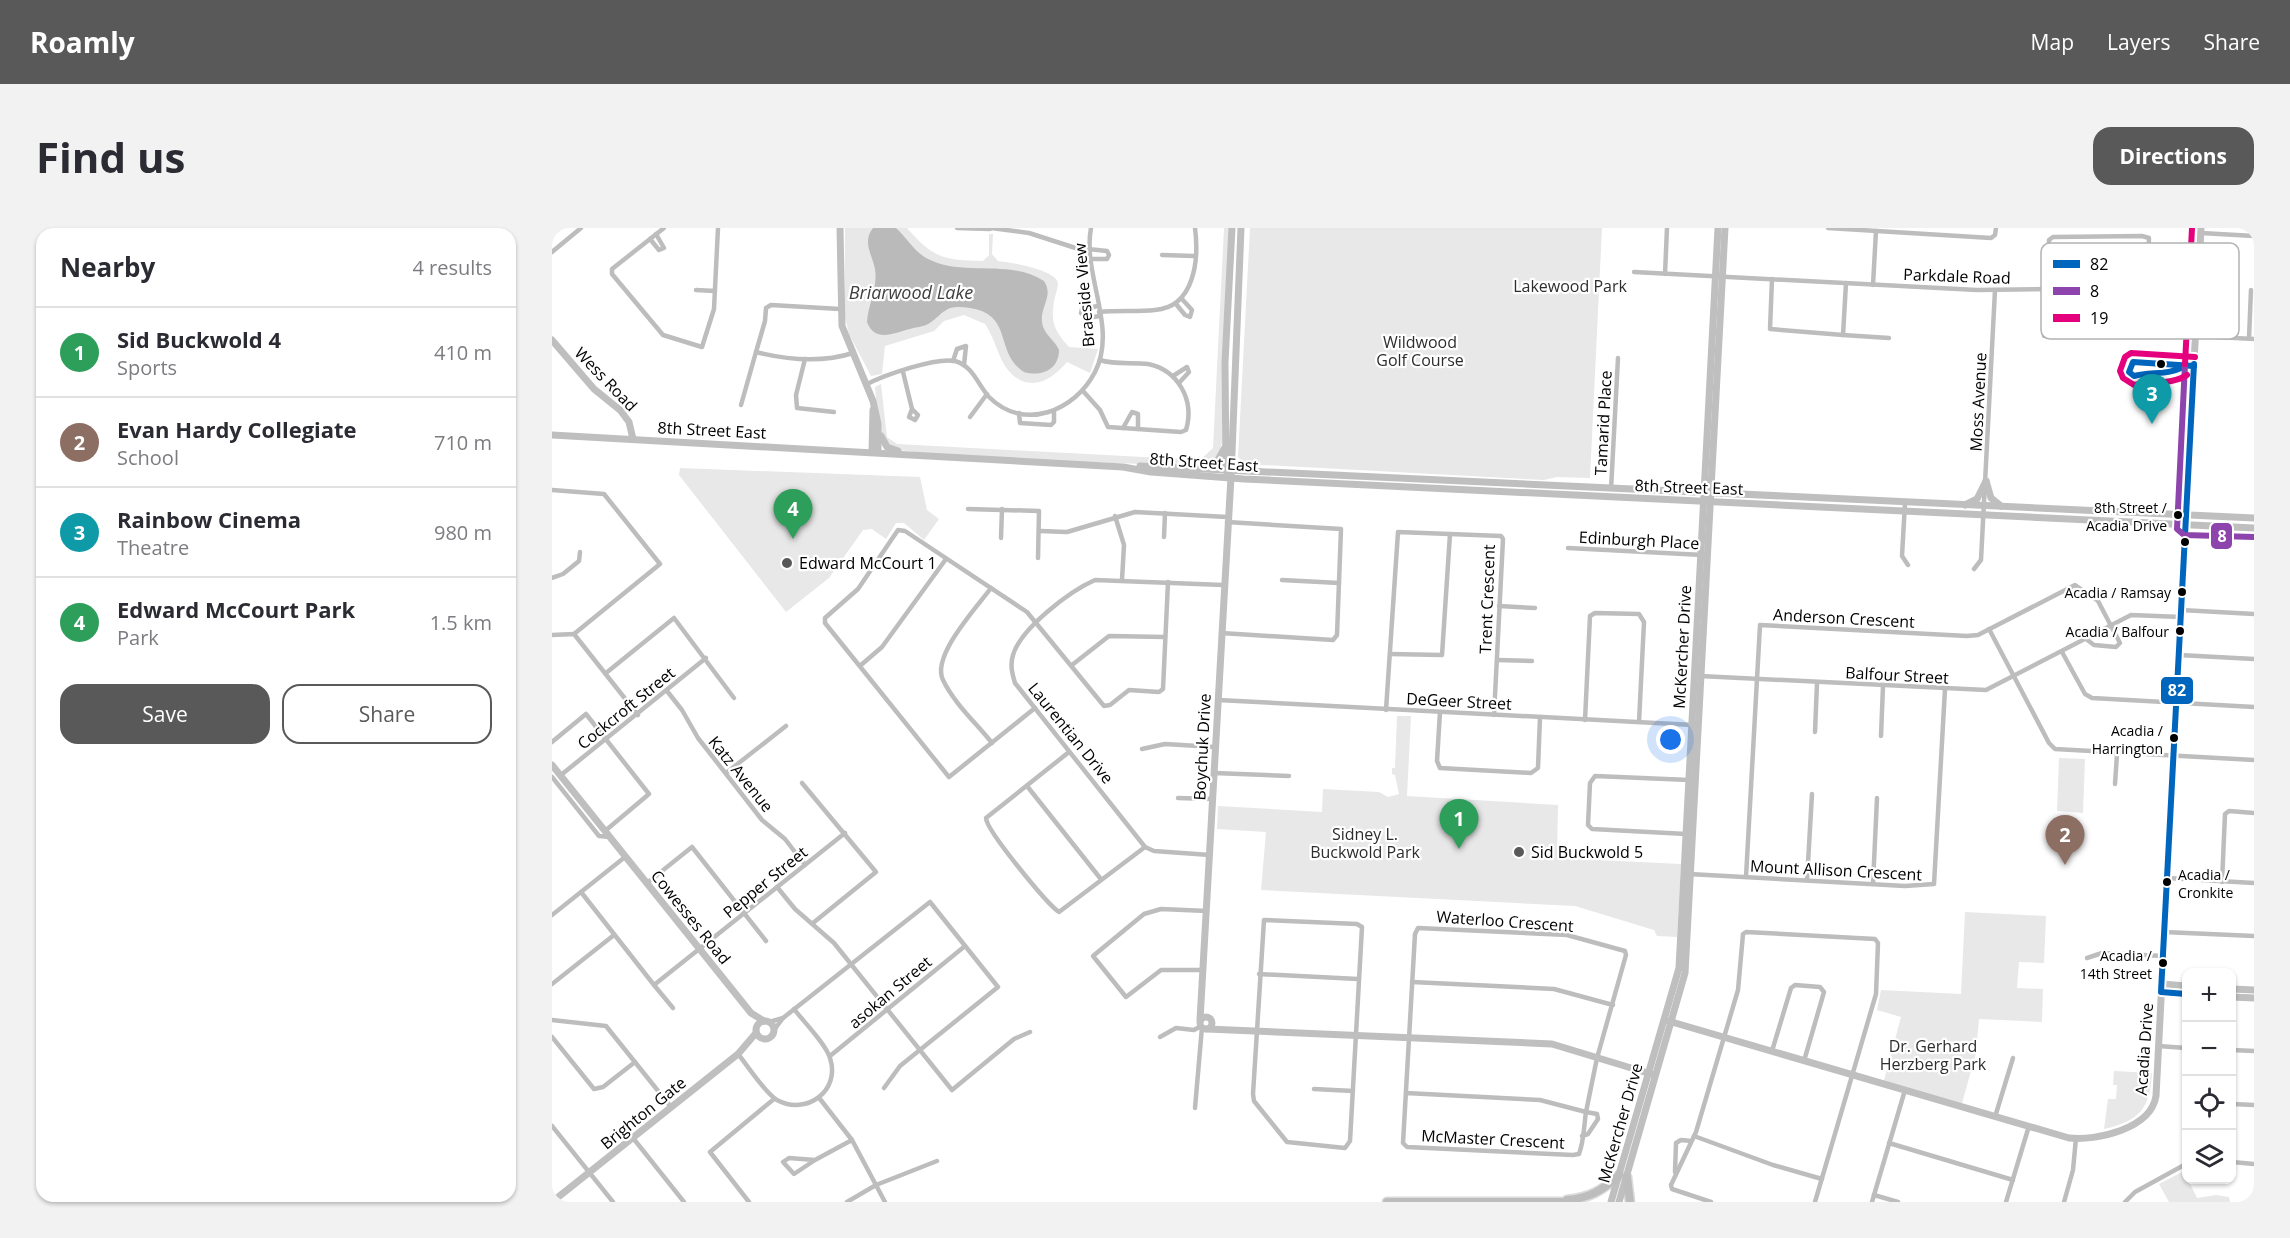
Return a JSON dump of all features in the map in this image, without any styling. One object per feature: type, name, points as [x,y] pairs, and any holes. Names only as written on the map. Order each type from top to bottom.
[{"type":"highway","points":[[1558,1201],[1586,1198],[1600,1192],[1623,1176],[1630,1202]]},
{"type":"highway","points":[[1385,1202],[1573,1202]]},
{"type":"highway","points":[[1385,1202],[1392,1202]]},
{"type":"main road","points":[[840,228],[840,309],[844,335],[867,384],[881,439],[887,447],[915,455]]},
{"type":"main road","name":"Boychuk Drive","points":[[1204,1024],[1205,1003],[1202,1001],[1229,493],[1225,447],[1225,362],[1232,228]]},
{"type":"main road","name":"Boychuk Drive","points":[[1229,473],[1232,457],[1241,228]]},
{"type":"main road","name":"McKercher Drive","points":[[1619,1202],[1623,1176],[1685,973],[1687,874],[1695,725],[1705,555],[1713,493],[1719,276],[1718,228]]},
{"type":"main road","name":"McKercher Drive","points":[[1705,555],[1703,502],[1705,468],[1719,276],[1725,228]]},
{"type":"main road","name":"Acadia Drive","points":[[1669,1021],[1995,1117],[2076,1138],[2122,1129],[2152,1109],[2156,1096],[2196,339]]},
{"type":"main road","name":"Wess Road","points":[[552,340],[594,389],[620,410],[629,422],[633,440]]},
{"type":"main road","points":[[873,401],[875,452]]},
{"type":"main road","points":[[875,452],[878,424]]},
{"type":"main road","name":"8th Street East","points":[[552,435],[1123,467],[1203,468],[1243,475],[1685,502],[1730,502],[2254,528]]},
{"type":"main road","points":[[1203,468],[1213,465],[1225,447]]},
{"type":"main road","points":[[1229,493],[1243,475],[1232,457]]},
{"type":"main road","name":"8th Street East","points":[[1123,467],[1151,472],[1229,473]]},
{"type":"main road","points":[[1685,493],[1697,486],[1705,468]]},
{"type":"main road","points":[[1713,474],[1716,484],[1722,489],[1747,495]]},
{"type":"main road","name":"8th Street East","points":[[1243,475],[1713,493],[2186,517],[2254,518]]},
{"type":"main road","points":[[1962,505],[1977,499],[1986,481]]},
{"type":"main road","points":[[1986,481],[1991,498],[2003,507]]},
{"type":"main road","points":[[1685,502],[1696,506],[1703,518]]},
{"type":"main road","points":[[1711,516],[1716,509],[1730,502]]},
{"type":"main road","name":"McKercher Drive","points":[[1687,874],[1686,834],[1695,725]]},
{"type":"main road","name":"Cowesses Road","points":[[552,765],[751,1013],[774,1029]]},
{"type":"main road","points":[[2162,988],[2182,986]]},
{"type":"main road","points":[[2162,988],[2182,993]]},
{"type":"main road","points":[[2236,988],[2254,990]]},
{"type":"main road","points":[[2236,997],[2254,998]]},
{"type":"main road","name":"Cowesses Road","points":[[751,1013],[756,1030]]},
{"type":"main road","points":[[762,1039],[756,1030],[766,1022]]},
{"type":"main road","points":[[1204,1024],[1229,1028],[1552,1044],[1653,1074]]},
{"type":"main road","name":"Brighton Gate","points":[[749,1044],[771,1037],[774,1029]]},
{"type":"main road","name":"Brighton Gate","points":[[552,1202],[738,1054],[749,1044],[756,1030]]},
{"type":"main road","name":"McKercher Drive","points":[[1611,1202],[1623,1176]]},
{"type":"street","points":[[552,252],[581,228]]},
{"type":"street","points":[[650,239],[658,250],[663,250],[664,243],[659,230],[611,271],[647,319],[663,334],[702,347],[714,309],[718,228]]},
{"type":"street","points":[[957,228],[1029,233],[1088,251],[1107,251],[1109,255],[1107,259],[1090,259]]},
{"type":"street","name":"Braeside View","points":[[867,384],[934,362],[953,361],[964,365],[987,394],[1002,407],[1019,413],[1035,415],[1054,412],[1065,406],[1083,391],[1100,360],[1103,340],[1088,251],[1091,228]]},
{"type":"street","points":[[1099,312],[1155,310],[1176,304],[1182,299],[1193,280],[1195,228]]},
{"type":"street","points":[[1665,274],[1667,228]]},
{"type":"street","points":[[1828,228],[1991,238],[1995,235],[1996,228]]},
{"type":"street","points":[[1873,285],[1876,230]]},
{"type":"street","points":[[2201,231],[2254,236]]},
{"type":"street","points":[[2049,243],[2053,237],[2147,236],[2149,243]]},
{"type":"street","points":[[1162,255],[1194,256]]},
{"type":"street","name":"Parkdale Road","points":[[1634,272],[1873,285],[1995,290],[2041,289]]},
{"type":"street","points":[[1772,279],[1770,329],[1889,338]]},
{"type":"street","points":[[1843,335],[1846,283]]},
{"type":"street","points":[[696,290],[715,291]]},
{"type":"street","name":"Moss Avenue","points":[[1974,569],[1981,560],[1995,290]]},
{"type":"street","points":[[2251,290],[2251,338]]},
{"type":"street","points":[[1176,304],[1185,315],[1190,317],[1192,310],[1182,299]]},
{"type":"street","points":[[741,405],[765,321],[766,308],[771,305],[840,309]]},
{"type":"street","name":"Braeside View","points":[[953,361],[957,349],[966,346],[964,365]]},
{"type":"street","points":[[756,352],[780,358],[805,359],[842,357],[853,353]]},
{"type":"street","name":"Tamarid Place","points":[[1611,489],[1618,358]]},
{"type":"street","points":[[805,359],[796,395],[797,408],[834,412]]},
{"type":"street","points":[[1083,391],[1100,410],[1106,426],[1181,432],[1186,430],[1186,399],[1173,376],[1158,367],[1145,364],[1100,360]]},
{"type":"street","points":[[1173,376],[1187,367],[1189,372],[1179,383]]},
{"type":"street","points":[[903,372],[912,410]]},
{"type":"street","points":[[970,417],[987,394]]},
{"type":"street","name":"Braeside View","points":[[1019,413],[1020,423],[1051,424],[1054,422],[1054,412]]},
{"type":"street","points":[[1123,428],[1132,412],[1138,414],[1138,429]]},
{"type":"street","points":[[552,490],[604,494],[660,564],[574,634],[552,635]]},
{"type":"street","points":[[1905,503],[1902,556],[1908,565]]},
{"type":"street","points":[[968,509],[1039,511],[1038,558]]},
{"type":"street","points":[[1001,538],[1002,509]]},
{"type":"street","points":[[1040,531],[1066,532],[1135,512],[1338,528],[1342,535],[1335,639],[1221,633]]},
{"type":"street","points":[[1164,537],[1165,513]]},
{"type":"street","points":[[1115,516],[1124,545],[1122,580]]},
{"type":"street","points":[[1035,708],[952,776],[947,775],[825,623],[825,618],[858,589],[898,530],[905,531],[992,588],[1037,622],[1104,706],[1110,705],[1129,690],[1162,691],[1168,582]]},
{"type":"street","name":"Trent Crescent","points":[[1386,710],[1395,536],[1398,532],[1404,531],[1501,536],[1503,539],[1494,715]]},
{"type":"street","points":[[1390,654],[1442,655],[1449,534]]},
{"type":"street","name":"Edinburgh Place","points":[[1568,548],[1705,555]]},
{"type":"street","points":[[552,578],[563,574],[579,561],[580,552]]},
{"type":"street","points":[[861,665],[882,647],[946,559]]},
{"type":"street","name":"Laurentian Drive","points":[[1145,847],[1015,683],[1011,671],[1013,655],[1018,644],[1037,622],[1080,586],[1095,580],[1223,585]]},
{"type":"street","points":[[1282,580],[1339,583]]},
{"type":"street","name":"Anderson Crescent","points":[[1746,877],[1755,679],[1760,626],[1967,636],[1989,629],[2075,585],[2095,597],[2111,625]]},
{"type":"street","points":[[992,588],[944,654],[940,672],[949,689],[992,743]]},
{"type":"street","points":[[1499,606],[1534,608]]},
{"type":"street","points":[[1585,720],[1590,616],[1594,613],[1639,614],[1644,622],[1639,722]]},
{"type":"street","name":"Balfour Street","points":[[1698,676],[1986,690],[2131,615],[2254,614]]},
{"type":"street","points":[[606,673],[674,618],[734,698]]},
{"type":"street","points":[[2086,639],[2094,645],[2118,646],[2120,640],[2111,625]]},
{"type":"street","points":[[1989,629],[2049,743],[2055,749],[2254,760]]},
{"type":"street","points":[[574,634],[638,715]]},
{"type":"street","points":[[1072,665],[1109,636],[1165,637]]},
{"type":"street","points":[[2062,652],[2088,697],[2254,707]]},
{"type":"street","points":[[2179,655],[2254,659]]},
{"type":"street","name":"Cockcroft Street","points":[[561,775],[706,658]]},
{"type":"street","points":[[1497,660],[1532,661]]},
{"type":"street","points":[[1815,732],[1817,683]]},
{"type":"street","points":[[1881,736],[1883,686]]},
{"type":"street","name":"Mount Allison Crescent","points":[[1687,874],[1925,887],[1934,885],[1945,689]]},
{"type":"street","name":"Katz Avenue","points":[[667,691],[682,710],[698,738],[762,820],[785,840],[806,865]]},
{"type":"street","name":"DeGeer Street","points":[[1218,700],[1695,725]]},
{"type":"street","points":[[1440,712],[1437,761],[1440,768],[1531,772],[1538,768],[1540,717]]},
{"type":"street","points":[[552,742],[586,714],[649,794],[607,834]]},
{"type":"street","points":[[726,773],[786,726]]},
{"type":"street","points":[[1143,749],[1164,744],[1215,747]]},
{"type":"street","points":[[1070,752],[988,815],[986,820],[1020,867],[1059,912],[1145,847],[1154,851],[1210,855]]},
{"type":"street","points":[[2115,783],[2117,754]]},
{"type":"street","points":[[1214,773],[1289,776]]},
{"type":"street","points":[[1686,834],[1590,827],[1590,783],[1595,776],[1689,780]]},
{"type":"street","name":"Cowesses Road","points":[[552,777],[599,836],[607,834]]},
{"type":"street","points":[[802,783],[876,872],[813,923]]},
{"type":"street","points":[[1027,786],[1100,879]]},
{"type":"street","points":[[1807,880],[1812,794]]},
{"type":"street","points":[[1178,798],[1212,800]]},
{"type":"street","points":[[1873,884],[1877,798]]},
{"type":"street","points":[[2222,882],[2225,814],[2229,812],[2254,813]]},
{"type":"street","name":"Pepper Street","points":[[654,985],[845,833]]},
{"type":"street","points":[[647,883],[692,847],[766,941]]},
{"type":"street","points":[[552,915],[626,856]]},
{"type":"street","points":[[2167,879],[2254,883]]},
{"type":"street","points":[[777,887],[795,909],[834,943],[952,1090],[1014,1039],[1030,1032]]},
{"type":"street","points":[[581,892],[673,1008]]},
{"type":"street","points":[[774,1029],[783,1017],[930,902],[998,987],[900,1066],[884,1088]]},
{"type":"street","points":[[1204,970],[1161,970],[1126,997],[1093,956],[1144,914],[1161,909],[1207,911]]},
{"type":"street","points":[[1268,919],[1360,925],[1358,979],[1350,1141],[1345,1148],[1287,1142],[1254,1101],[1261,922],[1268,919]]},
{"type":"street","name":"Waterloo Crescent","points":[[1410,1038],[1415,934],[1418,928],[1567,935],[1625,951],[1626,960],[1597,1058]]},
{"type":"street","points":[[1711,1202],[1672,1189],[1693,1138],[1724,1038],[1740,982],[1743,934],[1746,932],[1875,939],[1878,943],[1876,994],[1815,1202]]},
{"type":"street","points":[[2164,932],[2254,936]]},
{"type":"street","points":[[552,984],[614,935]]},
{"type":"street","name":"asokan Street","points":[[830,1056],[965,946]]},
{"type":"street","points":[[2087,958],[2103,953],[2163,956]]},
{"type":"street","points":[[1259,974],[1358,979]]},
{"type":"street","points":[[1412,982],[1554,989],[1613,1005]]},
{"type":"street","points":[[1772,1051],[1791,988],[1795,985],[1820,987],[1824,992],[1804,1060]]},
{"type":"street","points":[[738,1054],[774,1099],[798,1105],[820,1099],[828,1085],[832,1069],[830,1056],[794,1009]]},
{"type":"street","points":[[766,1022],[783,1017]]},
{"type":"street","points":[[552,1019],[606,1026],[671,1107]]},
{"type":"street","points":[[1160,1037],[1176,1028],[1187,1029],[1204,1024],[1200,1043],[1195,1107]]},
{"type":"street","points":[[552,1037],[594,1089],[603,1088],[634,1062]]},
{"type":"street","name":"McMaster Crescent","points":[[1410,1038],[1403,1143],[1407,1147],[1579,1154],[1597,1058]]},
{"type":"street","points":[[2158,1046],[2182,1048]]},
{"type":"street","points":[[2236,1050],[2254,1051]]},
{"type":"street","points":[[1995,1117],[2013,1058]]},
{"type":"street","points":[[1314,1089],[1353,1091]]},
{"type":"street","points":[[1872,1202],[1905,1090]]},
{"type":"street","points":[[1406,1093],[1540,1100],[1586,1112]]},
{"type":"street","points":[[749,1202],[710,1152],[774,1099]]},
{"type":"street","points":[[820,1099],[852,1140],[885,1202]]},
{"type":"street","points":[[2236,1104],[2254,1105]]},
{"type":"street","name":"McMaster Crescent","points":[[1582,1136],[1588,1134],[1599,1116],[1586,1112]]},
{"type":"street","points":[[552,1126],[613,1202]]},
{"type":"street","points":[[2006,1202],[2028,1126]]},
{"type":"street","points":[[633,1137],[684,1202]]},
{"type":"street","points":[[1676,1175],[1676,1143],[1693,1138],[1822,1179]]},
{"type":"street","points":[[2064,1202],[2073,1170],[2076,1138]]},
{"type":"street","points":[[815,1160],[789,1158],[783,1162],[794,1174],[852,1140]]},
{"type":"street","points":[[1889,1143],[2013,1180]]},
{"type":"street","points":[[847,1202],[876,1185],[937,1161]]},
{"type":"street","points":[[2236,1162],[2254,1164]]},
{"type":"street","points":[[2126,1202],[2134,1191],[2182,1167]]},
{"type":"street","points":[[1874,1195],[1898,1202]]},
{"type":"green space","name":"Briarwood Lake","points":[[845,228],[907,228],[932,251],[948,258],[969,261],[983,261],[989,255],[989,234],[993,234],[992,254],[998,261],[1031,268],[1055,278],[1058,283],[1053,312],[1054,324],[1059,335],[1069,347],[1098,349],[1090,373],[1067,362],[1047,379],[1031,383],[1023,382],[1008,370],[985,324],[964,315],[944,321],[934,331],[885,346],[882,374],[871,376],[849,334],[845,317]]},
{"type":"green space","points":[[1224,228],[1230,228],[1223,367],[1222,443],[1218,455],[1211,463],[1191,466],[982,457],[906,451],[891,447],[886,442],[878,420],[876,402],[875,387],[881,384],[887,437],[897,444],[1200,460],[1213,448]]},
{"type":"green space","name":"Wildwood Golf Course","points":[[1250,228],[1602,228],[1590,478],[1557,477],[1544,480],[1245,464],[1238,457]]},
{"type":"green space","points":[[680,468],[920,477],[927,510],[939,519],[924,540],[904,523],[896,523],[886,539],[872,529],[863,530],[829,578],[786,612],[679,475]]},
{"type":"green space","name":"Sidney L. Buckwold Park","points":[[1397,716],[1411,716],[1407,796],[1558,805],[1557,858],[1681,864],[1677,937],[1657,936],[1654,930],[1575,906],[1261,890],[1266,832],[1217,829],[1218,806],[1322,812],[1323,789],[1379,792],[1388,797],[1399,794],[1395,775],[1392,774],[1392,768],[1395,768]]},
{"type":"green space","points":[[2059,758],[2085,759],[2083,813],[2057,811]]},
{"type":"green space","name":"Dr. Gerhard Herzberg Park","points":[[1965,912],[2046,916],[2044,963],[2019,962],[2017,988],[2043,989],[2042,1022],[1979,1019],[1976,1053],[1961,1107],[1883,1084],[1901,1017],[1877,1010],[1881,990],[1961,994]]},
{"type":"green space","points":[[2114,1071],[2152,1073],[2151,1085],[2141,1111],[2126,1122],[2104,1129],[2108,1099],[2116,1099],[2117,1085],[2113,1085]]},
{"type":"green space","points":[[2182,1172],[2182,1184],[2190,1184],[2197,1198],[2216,1195],[2229,1197],[2230,1202],[2169,1202],[2159,1184]]},
{"type":"water","name":"Briarwood Lake","points":[[873,228],[896,228],[922,255],[940,264],[1016,271],[1030,274],[1044,281],[1048,292],[1042,322],[1059,350],[1056,363],[1043,373],[1024,372],[1014,363],[997,323],[989,315],[959,307],[949,308],[924,326],[886,335],[875,333],[867,322],[876,276],[868,243]]},
{"type":"transit line","name":"19","points":[[2191,243],[2192,228]]},
{"type":"transit line","name":"19","points":[[2185,364],[2186,339]]},
{"type":"transit line","name":"19","points":[[2187,375],[2168,382],[2134,385],[2123,378],[2120,371],[2125,357],[2131,353],[2195,357]]},
{"type":"transit line","name":"82","points":[[2184,366],[2172,371],[2134,376],[2129,372],[2133,362],[2194,366]]},
{"type":"transit line","name":"8","points":[[2185,364],[2177,529],[2184,535],[2254,537]]},
{"type":"transit line","name":"82","points":[[2182,994],[2161,992],[2194,364]]},
{"type":"place","name":"Rainbow Cinema","points":[[2152,424]]},
{"type":"place","name":"8th Street / Acadia Drive","points":[[2178,515]]},
{"type":"place","name":"Edward McCourt Park","points":[[793,539]]},
{"type":"place","name":"Edward McCourt 1","points":[[787,563]]},
{"type":"place","name":"Acadia / Ramsay","points":[[2182,592]]},
{"type":"place","name":"Acadia / Balfour","points":[[2180,631]]},
{"type":"place","name":"Acadia / Harrington","points":[[2174,738]]},
{"type":"place","name":"Sid Buckwold 4","points":[[1459,849]]},
{"type":"place","name":"Sid Buckwold 5","points":[[1519,852]]},
{"type":"place","name":"Evan Hardy Collegiate","points":[[2065,865]]},
{"type":"place","name":"Acadia / Cronkite","points":[[2167,882]]},
{"type":"place","name":"Acadia / 14th Street","points":[[2163,963]]},
{"type":"park label","name":"Lakewood Park","points":[[1570,286]]}]
